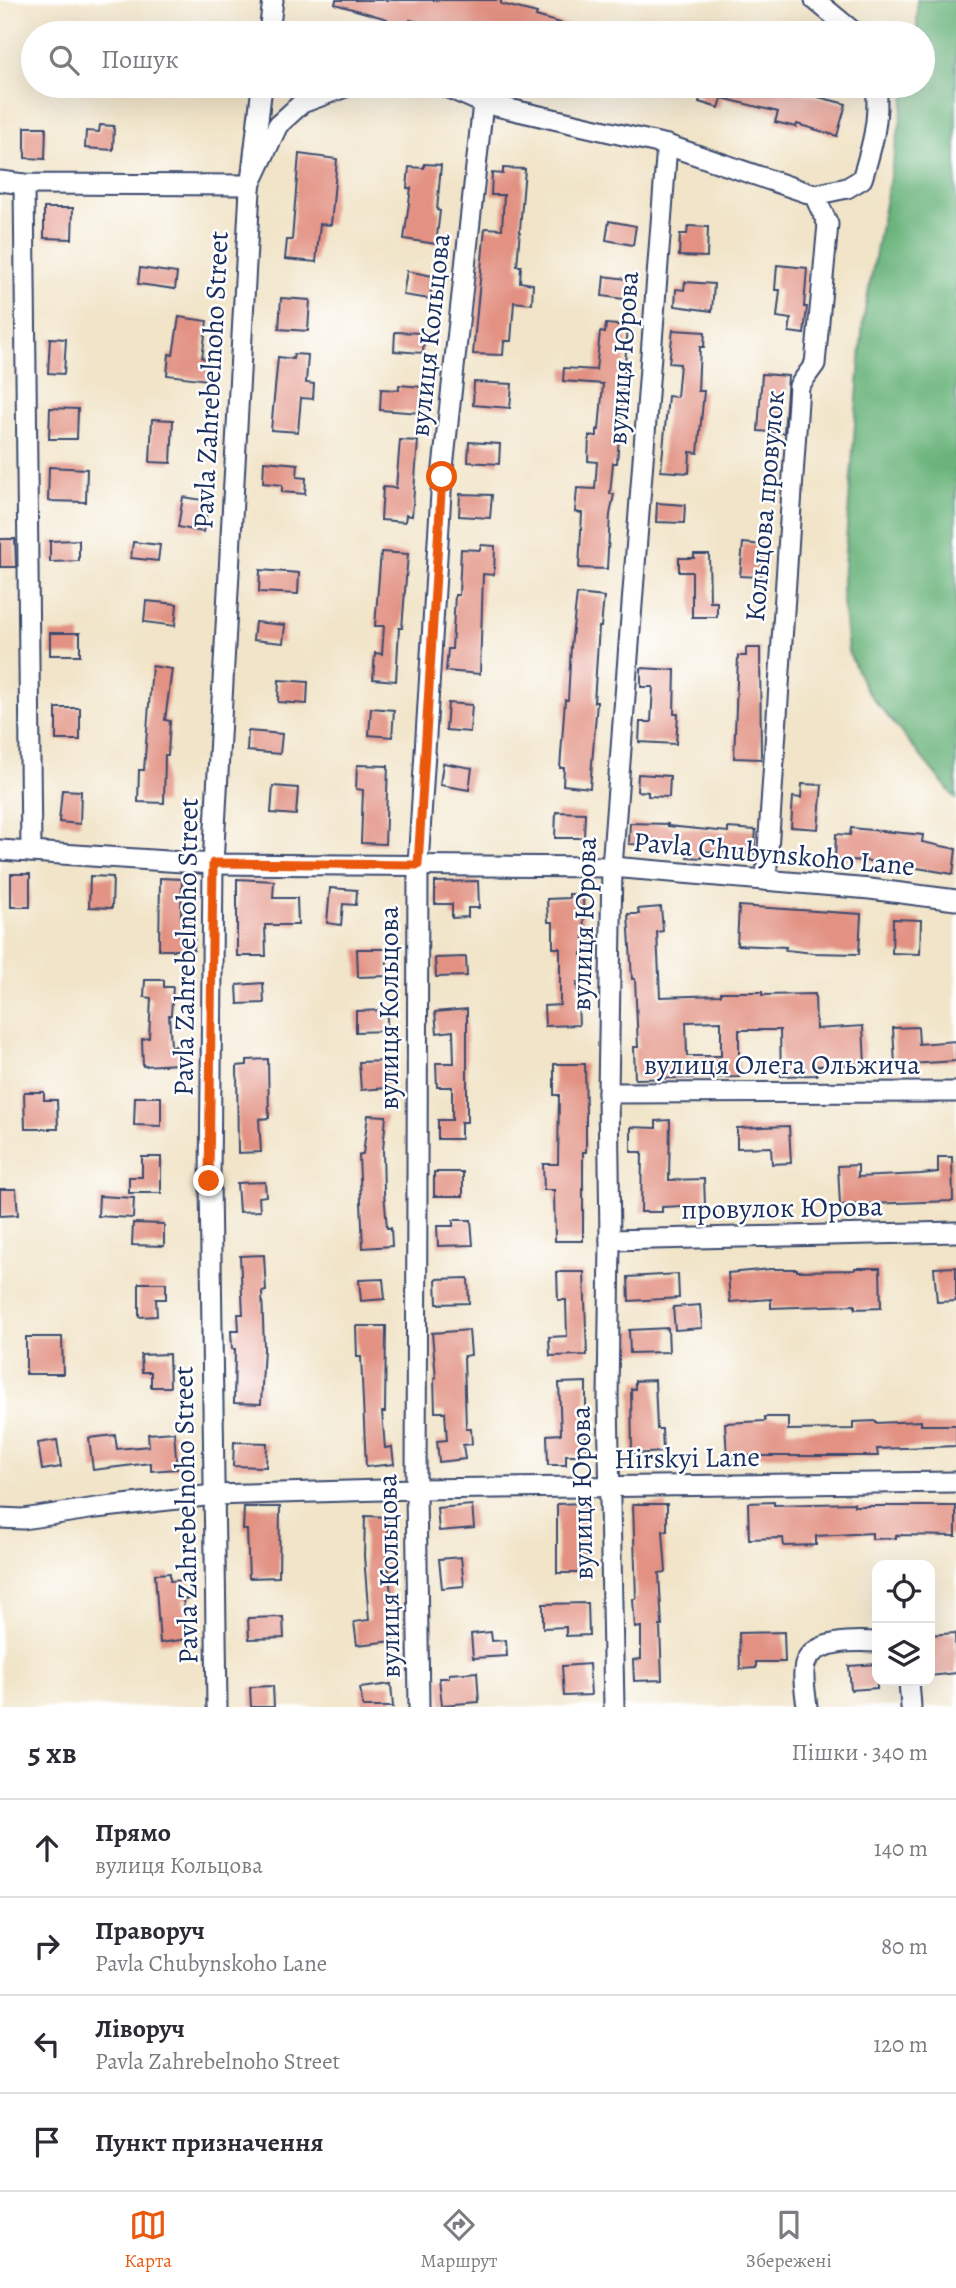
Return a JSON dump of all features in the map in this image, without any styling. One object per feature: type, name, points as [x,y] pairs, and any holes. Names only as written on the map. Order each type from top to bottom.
[{"type":"street","points":[[270,21],[273,0]]},
{"type":"street","points":[[815,0],[840,21]]},
{"type":"street","name":"Pavla Zahrebelnoho Street","points":[[217,1707],[209,1181],[213,863],[250,188],[261,98]]},
{"type":"street","points":[[0,181],[24,184],[250,188],[278,125],[302,103],[316,98]]},
{"type":"street","points":[[472,98],[484,103],[667,145],[814,195],[847,188],[862,179],[871,150],[877,98]]},
{"type":"street","name":"вулиця Кольцова","points":[[419,1707],[416,1489],[418,865],[442,477],[484,103]]},
{"type":"street","name":"вулиця Юрова","points":[[614,1707],[608,1400],[608,1093],[612,867],[667,145]]},
{"type":"street","points":[[24,184],[31,852]]},
{"type":"street","name":"Кольцова провулок","points":[[766,880],[799,386],[815,365],[828,224],[814,195]]},
{"type":"street","name":"Pavla Chubynskoho Lane","points":[[0,850],[213,863],[612,867],[870,889],[956,900]]},
{"type":"street","name":"вулиця Олега Ольжича","points":[[608,1093],[956,1092]]},
{"type":"street","name":"провулок Юрова","points":[[610,1240],[956,1232]]},
{"type":"street","name":"Hirskyi Lane","points":[[0,1518],[23,1519],[96,1508],[214,1496],[416,1489],[956,1482]]},
{"type":"street","points":[[807,1707],[804,1664],[813,1651],[832,1644],[872,1642]]},
{"type":"street","points":[[909,1686],[911,1707]]},
{"type":"green space","points":[[917,0],[956,0],[956,799],[866,690],[848,651],[842,592],[863,321],[905,98],[935,98],[935,21],[917,21]]},
{"type":"building","points":[[336,0],[501,0],[501,4],[537,13],[536,16],[553,21],[386,21],[335,4]]},
{"type":"building","points":[[700,98],[722,98],[719,108],[699,102]]},
{"type":"building","points":[[722,98],[822,98],[846,104],[837,136],[797,124],[796,127],[775,122],[778,112]]},
{"type":"building","points":[[100,125],[114,126],[113,150],[85,148],[86,131],[99,132]]},
{"type":"building","points":[[25,127],[46,127],[45,159],[25,158]]},
{"type":"building","points":[[299,154],[337,159],[331,225],[320,224],[316,262],[285,259],[287,240],[292,240]]},
{"type":"building","points":[[424,164],[441,165],[436,244],[404,239],[411,188],[407,188],[409,167],[424,168]]},
{"type":"building","points":[[503,168],[525,169],[517,266],[521,266],[520,282],[533,284],[532,304],[514,302],[511,341],[504,341],[503,355],[473,354],[485,228],[502,229],[504,195],[491,195],[492,173],[503,174]]},
{"type":"building","points":[[44,208],[73,208],[72,239],[44,238]]},
{"type":"building","points":[[609,221],[636,226],[633,245],[606,240]]},
{"type":"building","points":[[688,226],[708,227],[707,257],[679,256],[680,234],[687,234]]},
{"type":"building","points":[[777,265],[807,268],[804,334],[789,332],[791,319],[777,317],[780,290],[775,290]]},
{"type":"building","points":[[140,268],[177,273],[175,289],[138,284]]},
{"type":"building","points":[[407,271],[433,276],[430,299],[403,295]]},
{"type":"building","points":[[604,276],[634,280],[631,300],[602,296]]},
{"type":"building","points":[[685,282],[714,284],[712,311],[675,306],[676,289],[684,290]]},
{"type":"building","points":[[281,298],[310,300],[308,331],[279,329]]},
{"type":"building","points":[[179,317],[207,321],[202,358],[209,359],[207,380],[167,375],[169,354],[173,355]]},
{"type":"building","points":[[606,324],[628,326],[617,463],[613,463],[610,494],[614,494],[607,569],[579,568],[582,513],[575,512],[577,488],[595,489],[597,462],[588,461],[589,436],[597,436],[597,429],[599,430],[603,384],[563,381],[564,368],[596,370],[600,332],[605,333]]},
{"type":"building","points":[[673,330],[705,332],[704,347],[700,347],[698,391],[704,391],[698,453],[690,452],[689,473],[661,471],[668,396],[677,397],[680,364],[669,363]]},
{"type":"building","points":[[395,332],[424,333],[423,353],[394,351]]},
{"type":"building","points":[[50,338],[66,339],[64,374],[48,373]]},
{"type":"building","points":[[294,354],[308,355],[306,383],[314,384],[313,399],[301,398],[298,432],[271,430],[278,357],[293,359]]},
{"type":"building","points":[[762,374],[788,376],[784,433],[758,431]]},
{"type":"building","points":[[474,382],[512,384],[510,408],[473,405]]},
{"type":"building","points":[[399,385],[423,387],[421,413],[380,410],[381,389],[399,390]]},
{"type":"building","points":[[50,408],[78,409],[77,439],[49,439]]},
{"type":"building","points":[[152,419],[173,420],[171,463],[150,462]]},
{"type":"building","points":[[400,440],[418,441],[412,516],[406,515],[405,522],[381,520],[383,487],[396,488]]},
{"type":"building","points":[[469,442],[500,444],[499,464],[468,462]]},
{"type":"building","points":[[264,461],[298,464],[297,477],[306,478],[305,494],[282,492],[282,485],[263,483]]},
{"type":"building","points":[[49,467],[87,469],[86,502],[48,501]]},
{"type":"building","points":[[460,494],[492,495],[490,518],[459,516]]},
{"type":"building","points":[[183,497],[209,501],[203,532],[178,527]]},
{"type":"building","points":[[657,503],[685,505],[684,523],[656,522]]},
{"type":"building","points":[[0,539],[15,539],[16,567],[0,567]]},
{"type":"building","points":[[79,540],[79,561],[50,562],[50,541]]},
{"type":"building","points":[[133,542],[160,545],[158,561],[131,558]]},
{"type":"building","points":[[743,543],[763,545],[761,577],[740,576]]},
{"type":"building","points":[[481,545],[495,546],[494,575],[483,574],[480,674],[446,671],[448,649],[452,649],[455,595],[459,595],[461,549],[480,550]]},
{"type":"building","points":[[381,552],[408,554],[396,681],[373,679],[375,653],[382,654],[384,626],[375,626]]},
{"type":"building","points":[[694,554],[709,554],[710,602],[717,602],[717,617],[692,617],[692,572],[679,572],[679,558],[694,558]]},
{"type":"building","points":[[260,570],[299,573],[298,594],[259,592]]},
{"type":"building","points":[[577,594],[604,597],[599,627],[594,702],[597,702],[590,788],[563,785],[564,768],[560,768]]},
{"type":"building","points":[[146,601],[177,604],[175,626],[144,622]]},
{"type":"building","points":[[255,622],[285,625],[283,643],[253,640]]},
{"type":"building","points":[[50,633],[80,633],[80,655],[50,655]]},
{"type":"building","points":[[746,648],[760,648],[761,759],[734,758],[738,656],[746,656]]},
{"type":"building","points":[[152,666],[172,669],[165,720],[170,721],[168,755],[165,755],[164,803],[138,802],[139,770],[144,770]]},
{"type":"building","points":[[641,668],[675,670],[674,714],[678,714],[676,744],[639,742],[640,722],[651,722],[653,687],[641,687]]},
{"type":"building","points":[[279,680],[308,682],[307,704],[278,702]]},
{"type":"building","points":[[448,703],[472,705],[470,732],[446,730]]},
{"type":"building","points":[[56,708],[80,708],[80,740],[56,740]]},
{"type":"building","points":[[371,708],[394,710],[392,737],[369,735]]},
{"type":"building","points":[[248,731],[282,734],[280,754],[247,751]]},
{"type":"building","points":[[443,763],[472,768],[469,790],[440,785]]},
{"type":"building","points":[[357,765],[388,766],[385,844],[361,843],[363,790],[356,789]]},
{"type":"building","points":[[638,774],[670,776],[669,797],[648,796],[648,792],[637,791]]},
{"type":"building","points":[[802,784],[822,785],[818,829],[791,827],[793,797],[801,798]]},
{"type":"building","points":[[273,786],[298,788],[296,815],[271,813]]},
{"type":"building","points":[[62,790],[81,791],[80,824],[59,822]]},
{"type":"building","points":[[556,812],[585,813],[584,838],[555,838]]},
{"type":"building","points":[[630,823],[668,824],[728,832],[728,828],[756,830],[754,854],[703,851],[702,858],[687,857],[688,848],[679,845],[629,844]]},
{"type":"building","points":[[851,828],[923,835],[922,842],[956,849],[953,874],[882,862],[835,859],[836,834],[850,835]]},
{"type":"building","points":[[11,874],[30,874],[30,907],[11,907]]},
{"type":"building","points":[[90,876],[113,877],[112,908],[89,907]]},
{"type":"building","points":[[160,878],[182,879],[181,917],[195,917],[194,950],[159,950]]},
{"type":"building","points":[[237,879],[274,881],[273,898],[297,898],[298,925],[265,925],[266,956],[237,956]]},
{"type":"building","points":[[478,881],[479,908],[468,908],[468,917],[452,918],[452,904],[435,904],[435,882]]},
{"type":"building","points":[[330,888],[357,890],[356,905],[343,904],[341,925],[327,923]]},
{"type":"building","points":[[569,894],[583,894],[584,940],[590,939],[590,953],[582,953],[582,982],[577,982],[579,1025],[545,1026],[544,1006],[560,1005],[560,948],[553,948],[553,922],[548,922],[547,899],[569,898]]},
{"type":"building","points":[[739,906],[861,914],[859,954],[814,953],[785,950],[786,947],[737,945]]},
{"type":"building","points":[[661,907],[663,931],[657,932],[660,997],[721,995],[721,992],[762,992],[762,995],[815,994],[816,1029],[863,1026],[865,1064],[817,1066],[817,1075],[781,1076],[780,1030],[739,1030],[739,1077],[635,1079],[634,1047],[638,1047],[635,979],[632,979],[628,914],[639,914],[638,909]],"holes":[[[721,1021],[721,1056],[687,1056],[686,1022]]]},
{"type":"building","points":[[893,919],[921,920],[920,954],[892,953]]},
{"type":"building","points":[[357,949],[387,949],[387,976],[358,977]]},
{"type":"building","points":[[466,957],[467,976],[436,977],[435,958]]},
{"type":"building","points":[[145,980],[164,980],[164,987],[173,987],[169,1015],[171,1046],[178,1046],[179,1064],[143,1066],[142,1039],[149,1038],[151,998],[144,997]]},
{"type":"building","points":[[263,983],[264,1003],[238,1004],[237,985]]},
{"type":"building","points":[[467,1009],[467,1122],[461,1122],[461,1139],[438,1139],[438,1120],[452,1120],[452,1087],[437,1087],[436,1063],[454,1063],[453,1031],[437,1033],[435,1012]]},
{"type":"building","points":[[387,1010],[387,1031],[356,1032],[356,1011]]},
{"type":"building","points":[[918,1027],[919,1044],[956,1041],[956,1061],[895,1065],[893,1028]]},
{"type":"building","points":[[268,1059],[269,1118],[259,1119],[261,1152],[238,1153],[237,1066],[247,1065],[247,1060]]},
{"type":"building","points":[[386,1061],[387,1088],[361,1090],[359,1062]]},
{"type":"building","points":[[554,1064],[585,1064],[583,1241],[555,1241],[554,1190],[544,1190],[543,1164],[558,1164],[559,1095],[554,1095]]},
{"type":"building","points":[[24,1092],[44,1092],[44,1100],[57,1100],[58,1129],[25,1129]]},
{"type":"building","points":[[135,1097],[161,1097],[161,1126],[134,1125]]},
{"type":"building","points":[[368,1115],[386,1116],[383,1150],[384,1192],[387,1228],[391,1228],[392,1246],[363,1248],[359,1155],[363,1154]]},
{"type":"building","points":[[670,1120],[669,1180],[704,1179],[705,1205],[662,1207],[662,1212],[641,1212],[642,1152],[631,1152],[631,1127],[656,1128],[656,1121]]},
{"type":"building","points":[[789,1126],[791,1163],[772,1164],[771,1147],[737,1148],[737,1128]]},
{"type":"building","points":[[142,1157],[161,1157],[161,1193],[129,1193],[129,1177],[142,1177]]},
{"type":"building","points":[[938,1157],[952,1157],[953,1201],[840,1205],[838,1166],[858,1165],[858,1177],[921,1174],[938,1172]]},
{"type":"building","points":[[434,1172],[463,1172],[463,1196],[434,1196]]},
{"type":"building","points":[[265,1182],[266,1196],[259,1197],[260,1211],[239,1212],[237,1183]]},
{"type":"building","points":[[0,1189],[16,1189],[18,1215],[0,1216]]},
{"type":"building","points":[[99,1196],[134,1198],[133,1218],[98,1216]]},
{"type":"building","points":[[453,1220],[471,1220],[473,1245],[438,1246],[437,1226],[453,1226]]},
{"type":"building","points":[[133,1223],[164,1224],[164,1246],[132,1245]]},
{"type":"building","points":[[264,1255],[266,1291],[262,1292],[264,1348],[261,1404],[234,1403],[235,1349],[232,1349],[231,1331],[239,1331],[238,1314],[243,1314],[240,1256]]},
{"type":"building","points":[[956,1267],[956,1301],[937,1302],[934,1268]]},
{"type":"building","points":[[880,1268],[881,1308],[855,1309],[855,1305],[771,1308],[771,1299],[730,1302],[728,1273],[771,1269],[797,1271]]},
{"type":"building","points":[[557,1272],[584,1272],[587,1355],[550,1356],[549,1337],[567,1336],[566,1300],[558,1300]]},
{"type":"building","points":[[678,1274],[679,1298],[629,1301],[628,1277]]},
{"type":"building","points":[[468,1278],[469,1303],[437,1304],[436,1279]]},
{"type":"building","points":[[383,1279],[385,1299],[361,1301],[359,1280]]},
{"type":"building","points":[[139,1283],[166,1283],[166,1299],[156,1299],[157,1316],[139,1317]]},
{"type":"building","points":[[700,1305],[702,1328],[675,1330],[673,1307]]},
{"type":"building","points":[[356,1326],[386,1326],[385,1412],[382,1412],[385,1448],[392,1447],[394,1464],[366,1467],[361,1357],[357,1357]]},
{"type":"building","points":[[668,1328],[669,1352],[630,1353],[629,1330]]},
{"type":"building","points":[[469,1330],[471,1355],[464,1356],[466,1429],[471,1429],[472,1444],[463,1445],[465,1459],[439,1462],[437,1441],[447,1440],[445,1412],[435,1412],[436,1378],[432,1333]]},
{"type":"building","points":[[26,1337],[62,1337],[63,1374],[26,1374]]},
{"type":"building","points":[[169,1354],[170,1387],[151,1387],[151,1372],[142,1372],[141,1355]]},
{"type":"building","points":[[655,1380],[657,1429],[662,1429],[663,1452],[632,1454],[631,1389],[635,1389],[635,1381]]},
{"type":"building","points":[[586,1382],[586,1455],[566,1455],[566,1465],[548,1465],[547,1435],[561,1434],[559,1383]]},
{"type":"building","points":[[765,1417],[788,1417],[788,1430],[853,1429],[853,1422],[876,1421],[921,1421],[921,1425],[956,1425],[956,1446],[877,1449],[878,1456],[727,1458],[725,1423],[765,1421]]},
{"type":"building","points":[[174,1432],[177,1469],[151,1471],[151,1463],[93,1470],[89,1438],[115,1435],[117,1449],[149,1446],[148,1434]]},
{"type":"building","points":[[57,1440],[61,1467],[42,1470],[38,1443]]},
{"type":"building","points":[[234,1442],[267,1443],[266,1467],[233,1466]]},
{"type":"building","points":[[774,1502],[774,1505],[854,1503],[854,1506],[956,1506],[956,1536],[896,1535],[896,1538],[872,1539],[872,1533],[816,1536],[816,1545],[784,1546],[783,1538],[749,1539],[748,1503]]},
{"type":"building","points":[[586,1503],[588,1573],[557,1573],[557,1504]]},
{"type":"building","points":[[633,1504],[667,1504],[667,1531],[663,1531],[666,1572],[659,1573],[662,1680],[634,1681],[633,1660],[641,1659],[641,1627],[635,1628],[633,1599],[636,1599]]},
{"type":"building","points":[[472,1505],[474,1528],[439,1531],[437,1508]]},
{"type":"building","points":[[244,1507],[280,1507],[279,1577],[249,1578],[247,1530],[243,1530]]},
{"type":"building","points":[[365,1516],[388,1517],[387,1549],[391,1597],[388,1598],[393,1641],[357,1645],[354,1622],[369,1620],[364,1556]]},
{"type":"building","points":[[461,1557],[464,1586],[442,1588],[439,1559]]},
{"type":"building","points":[[170,1573],[170,1581],[191,1580],[191,1599],[183,1599],[188,1639],[160,1643],[155,1574]]},
{"type":"building","points":[[588,1603],[589,1635],[566,1636],[566,1627],[543,1628],[543,1604]]},
{"type":"building","points":[[283,1617],[284,1638],[249,1639],[248,1618]]},
{"type":"building","points":[[491,1632],[492,1641],[506,1640],[507,1656],[473,1658],[471,1634]]},
{"type":"building","points":[[784,1632],[785,1662],[756,1662],[756,1668],[740,1669],[739,1633]]},
{"type":"building","points":[[955,1633],[956,1673],[935,1675],[935,1635]]},
{"type":"building","points":[[589,1664],[591,1695],[564,1696],[562,1666]]},
{"type":"building","points":[[872,1664],[872,1686],[877,1688],[851,1690],[849,1666]]},
{"type":"building","points":[[477,1672],[479,1702],[442,1705],[439,1678],[449,1678],[449,1674]]},
{"type":"building","points":[[391,1684],[393,1707],[363,1707],[360,1688]]},
{"type":"building","points":[[273,1686],[274,1707],[251,1707],[250,1687]]},
{"type":"route","points":[[209,1181],[213,863],[418,865],[442,477]]}]
